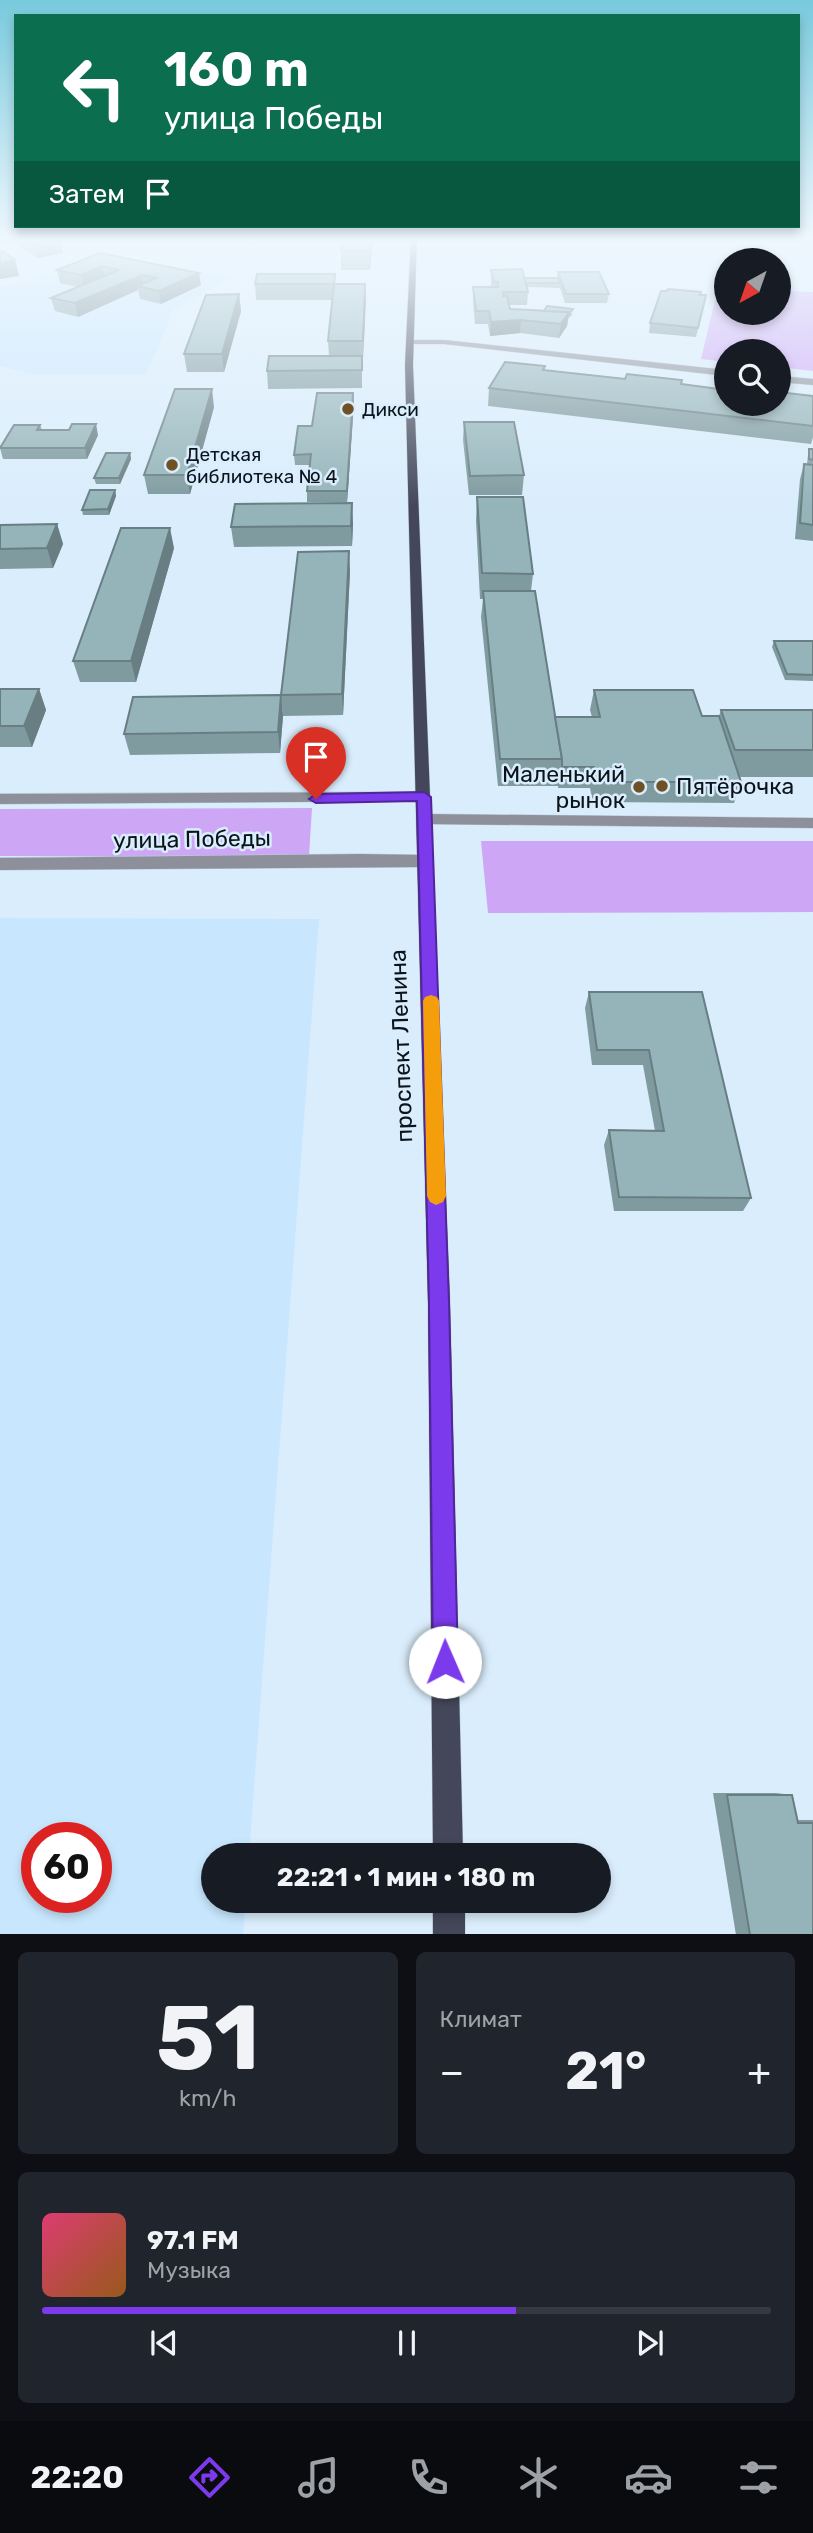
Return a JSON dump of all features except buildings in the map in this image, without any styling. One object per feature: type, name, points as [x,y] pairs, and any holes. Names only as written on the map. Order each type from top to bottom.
[{"type":"main road","name":"проспект Ленина","points":[[411,326],[439,1303],[448,1843]]},
{"type":"main road","points":[[449,1913],[449,1934]]},
{"type":"street","points":[[410,342],[444,342],[714,372]]},
{"type":"street","points":[[791,380],[813,382]]},
{"type":"street","name":"улица Победы","points":[[0,799],[424,797]]},
{"type":"street","points":[[425,819],[813,823]]},
{"type":"street","name":"улица Победы","points":[[0,864],[360,860],[426,862]]},
{"type":"shaded area","points":[[0,326],[167,326],[146,374],[32,374],[0,366]]},
{"type":"shaded area","points":[[709,326],[813,326],[813,371],[791,368],[791,339],[714,339],[714,361],[701,359]]},
{"type":"shaded area","points":[[312,808],[309,856],[0,856],[0,809]]},
{"type":"shaded area","points":[[481,841],[813,841],[813,912],[488,913]]},
{"type":"shaded area","points":[[0,918],[319,919],[250,1843],[201,1843],[201,1913],[245,1913],[243,1934],[0,1934]]},
{"type":"slow traffic","points":[[431,1001],[436,1196]]},
{"type":"place","name":"Дикси","points":[[348,409]]},
{"type":"place","name":"Детская библиотека № 4","points":[[172,465]]},
{"type":"place","name":"Пятёрочка","points":[[662,786]]},
{"type":"place","name":"Маленький рынок","points":[[639,787]]},
{"type":"route","points":[[316,799],[424,797],[439,1303],[445,1662]]}]
